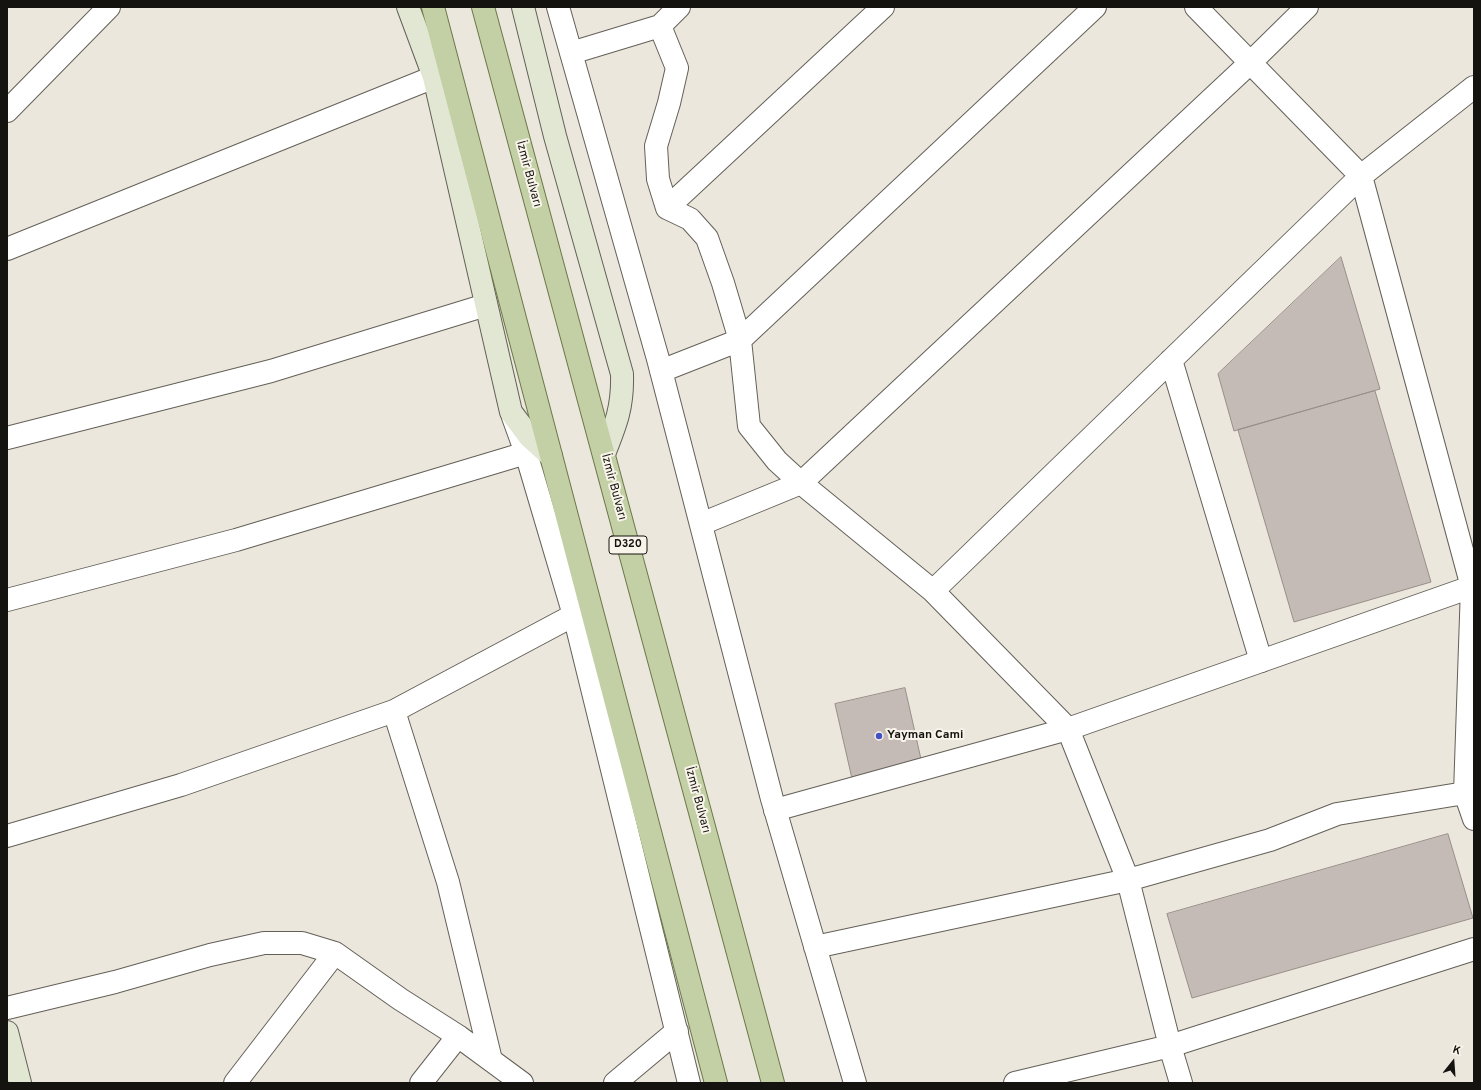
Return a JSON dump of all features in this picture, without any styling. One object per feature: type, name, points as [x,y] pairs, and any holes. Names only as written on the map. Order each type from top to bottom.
[{"type":"main road","points":[[408,7],[434,77],[511,412],[529,436],[551,456]]},
{"type":"main road","points":[[433,7],[716,1083]]},
{"type":"main road","name":"İzmir Bulvarı","points":[[483,7],[773,1083]]},
{"type":"main road","points":[[523,7],[555,136],[622,374],[623,394],[619,412],[613,433],[604,454]]},
{"type":"main road","points":[[7,1032],[20,1083]]},
{"type":"street","points":[[7,111],[109,7]]},
{"type":"street","points":[[558,7],[661,371],[775,810],[855,1083]]},
{"type":"street","points":[[571,53],[660,26],[679,7]]},
{"type":"street","points":[[667,208],[883,7]]},
{"type":"street","points":[[661,371],[740,340],[1095,7]]},
{"type":"street","points":[[1196,7],[1361,176],[1473,586],[1465,793],[1474,819]]},
{"type":"street","points":[[701,524],[801,483],[1308,7]]},
{"type":"street","points":[[660,26],[677,68],[669,103],[656,146],[658,179],[667,208],[690,219],[707,238],[723,283],[740,340],[749,426],[777,461],[801,483],[933,591],[1068,729],[1128,880],[1170,1046],[1181,1083]]},
{"type":"street","points":[[7,249],[434,77]]},
{"type":"street","points":[[933,591],[1361,176],[1474,87]]},
{"type":"street","points":[[7,438],[271,371],[486,305]]},
{"type":"street","points":[[1171,360],[1261,661]]},
{"type":"street","points":[[511,412],[526,453],[574,615],[678,1031],[689,1083]]},
{"type":"street","points":[[7,600],[236,540],[526,453]]},
{"type":"street","points":[[775,810],[1068,729],[1473,586]]},
{"type":"street","points":[[7,836],[181,785],[394,711],[574,615]]},
{"type":"street","points":[[394,711],[448,882],[491,1060]]},
{"type":"street","points":[[816,947],[1128,880],[1270,840],[1337,814],[1465,793]]},
{"type":"street","points":[[7,1008],[115,982],[210,955],[264,943],[302,943],[335,953],[400,1000],[458,1036],[522,1083]]},
{"type":"street","points":[[1015,1083],[1170,1046],[1474,949]]},
{"type":"street","points":[[235,1083],[335,953]]},
{"type":"street","points":[[615,1083],[678,1031]]},
{"type":"street","points":[[421,1083],[458,1036]]},
{"type":"building","points":[[1341,257],[1380,389],[1234,431],[1218,374]]},
{"type":"building","points":[[1375,391],[1431,582],[1294,622],[1238,430]]},
{"type":"building","name":"Yayman Cami","points":[[905,688],[923,768],[853,783],[835,704]]},
{"type":"building","points":[[1448,834],[1473,918],[1192,998],[1167,914]]},
{"type":"place","name":"Yayman Cami","points":[[879,736]]}]
